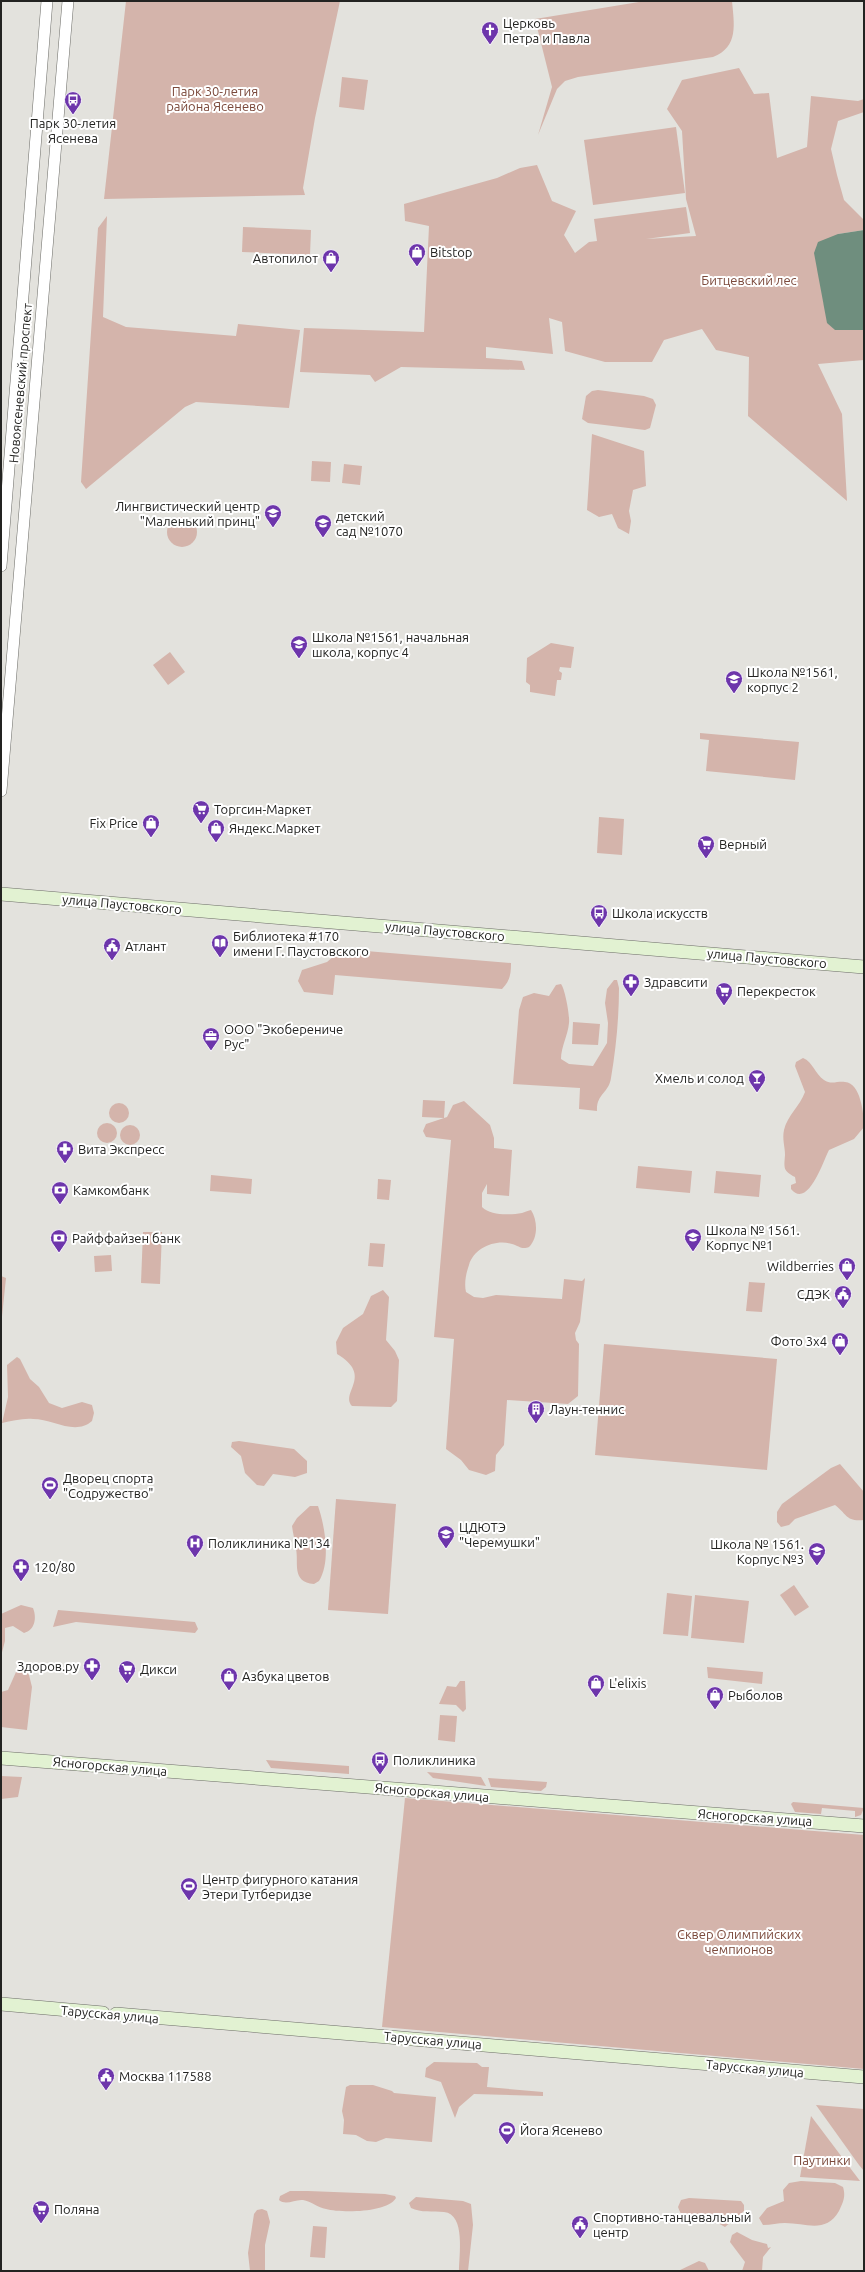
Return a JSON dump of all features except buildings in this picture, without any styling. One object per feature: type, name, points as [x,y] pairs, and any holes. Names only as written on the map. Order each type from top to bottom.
[{"type":"main road","name":"улица Паустовского","points":[[1,894],[864,967]]},
{"type":"main road","name":"Ясногорская улица","points":[[1,1758],[864,1826]]},
{"type":"main road","name":"Тарусская улица","points":[[1,2004],[864,2077]]},
{"type":"street","name":"Новоясеневский проспект","points":[[1,566],[47,1]]},
{"type":"street","name":"Новоясеневский проспект","points":[[1,791],[68,1]]},
{"type":"green space","name":"Парк 30-летия района Ясенево","points":[[126,1],[340,1],[315,118],[303,188],[305,195],[104,199]]},
{"type":"green space","points":[[645,1],[732,1],[734,26],[731,41],[721,53],[713,57],[578,77],[565,81],[557,89],[538,135],[552,87],[535,19]]},
{"type":"green space","name":"Битцевский лес","points":[[739,68],[754,94],[769,93],[777,158],[807,147],[811,96],[858,101],[864,99],[864,112],[838,121],[831,149],[844,200],[864,220],[864,230],[838,234],[835,330],[864,330],[864,360],[818,364],[842,414],[847,501],[748,416],[749,357],[716,350],[702,329],[664,340],[652,362],[605,362],[565,351],[562,322],[549,318],[553,354],[486,347],[486,358],[522,361],[525,370],[401,367],[375,382],[370,375],[300,372],[304,328],[424,332],[429,226],[405,221],[404,204],[497,178],[520,168],[537,165],[552,201],[576,211],[564,235],[575,253],[589,242],[597,241],[594,219],[686,207],[690,233],[646,239],[696,236],[686,199],[682,131],[667,109],[682,80]]},
{"type":"green space","points":[[342,77],[368,80],[364,110],[339,107]]},
{"type":"green space","points":[[676,127],[685,193],[593,205],[584,140]]},
{"type":"green space","points":[[107,216],[103,317],[126,327],[236,336],[238,324],[300,330],[289,408],[196,402],[185,407],[86,489],[81,482],[98,228]]},
{"type":"green space","points":[[243,227],[311,230],[310,255],[242,252]]},
{"type":"green space","points":[[598,390],[644,396],[653,399],[656,405],[650,428],[645,430],[588,423],[582,419],[586,396],[592,391]]},
{"type":"green space","points":[[592,434],[644,451],[646,486],[633,490],[629,511],[631,521],[629,534],[618,528],[612,514],[599,517],[587,510]]},
{"type":"green space","points":[[312,461],[331,462],[330,482],[311,481]]},
{"type":"green space","points":[[344,464],[362,466],[360,485],[342,483]]},
{"type":"green space","points":[[182,517],[188,518],[196,526],[196,538],[188,546],[182,547],[176,546],[168,538],[167,532],[168,526],[176,518]]},
{"type":"green space","points":[[551,643],[574,647],[571,668],[560,667],[559,671],[562,673],[561,680],[557,680],[555,696],[530,692],[530,685],[526,682],[527,658]]},
{"type":"green space","points":[[170,652],[185,672],[168,685],[153,665]]},
{"type":"green space","points":[[700,733],[799,742],[795,780],[706,771],[709,740],[700,739]]},
{"type":"green space","points":[[599,817],[624,819],[622,855],[597,853]]},
{"type":"green space","points":[[342,949],[511,963],[510,974],[507,983],[502,989],[335,975],[333,995],[304,992],[298,981],[302,970],[327,962]]},
{"type":"green space","points":[[614,980],[617,980],[619,988],[618,1022],[614,1056],[610,1083],[598,1101],[597,1111],[579,1109],[580,1088],[513,1084],[519,1010],[523,997],[534,993],[549,996],[556,985],[561,984],[566,997],[569,1020],[561,1059],[569,1064],[593,1066],[607,1043],[608,1023],[605,1003],[607,989]]},
{"type":"green space","points":[[573,1022],[600,1024],[598,1045],[572,1044]]},
{"type":"green space","points":[[803,1058],[809,1062],[818,1075],[824,1080],[832,1083],[845,1082],[855,1088],[862,1108],[864,1127],[854,1139],[829,1150],[819,1172],[809,1188],[803,1193],[797,1194],[791,1189],[791,1185],[796,1183],[795,1177],[788,1173],[785,1169],[783,1137],[788,1120],[805,1092],[795,1066],[796,1062]]},
{"type":"green space","points":[[423,1100],[445,1101],[444,1118],[422,1117]]},
{"type":"green space","points":[[464,1101],[490,1125],[494,1138],[494,1148],[512,1150],[509,1196],[487,1194],[487,1184],[482,1193],[482,1207],[490,1212],[501,1214],[517,1214],[531,1210],[536,1224],[534,1239],[527,1248],[522,1248],[512,1244],[499,1243],[486,1246],[475,1254],[467,1271],[465,1282],[466,1292],[474,1297],[483,1298],[496,1295],[562,1299],[564,1279],[582,1281],[585,1278],[580,1322],[575,1333],[576,1340],[579,1344],[578,1396],[568,1404],[507,1400],[504,1445],[496,1455],[495,1471],[486,1475],[469,1470],[461,1460],[446,1449],[454,1339],[434,1337],[451,1140],[426,1137],[423,1131],[426,1124],[447,1117],[453,1105]]},
{"type":"green space","points":[[119,1103],[126,1106],[129,1113],[126,1120],[119,1123],[112,1120],[109,1113],[112,1106]]},
{"type":"green space","points":[[107,1123],[114,1126],[117,1133],[114,1140],[107,1143],[100,1140],[97,1133],[100,1126]]},
{"type":"green space","points":[[130,1125],[137,1128],[140,1135],[137,1142],[130,1145],[123,1142],[120,1135],[123,1128]]},
{"type":"green space","points":[[638,1166],[692,1171],[690,1193],[636,1188]]},
{"type":"green space","points":[[716,1171],[761,1175],[759,1197],[714,1193]]},
{"type":"green space","points":[[211,1175],[252,1179],[251,1194],[210,1191]]},
{"type":"green space","points":[[378,1179],[391,1180],[389,1200],[377,1199]]},
{"type":"green space","points":[[143,1232],[162,1232],[160,1284],[141,1283]]},
{"type":"green space","points":[[370,1243],[385,1244],[383,1267],[368,1266]]},
{"type":"green space","points":[[111,1255],[112,1271],[95,1272],[94,1256]]},
{"type":"green space","points":[[1,1276],[6,1278],[1,1326]]},
{"type":"green space","points":[[749,1282],[765,1283],[762,1312],[746,1311]]},
{"type":"green space","points":[[383,1290],[389,1297],[386,1340],[395,1351],[399,1360],[397,1401],[391,1407],[352,1406],[349,1401],[355,1376],[353,1369],[348,1362],[337,1354],[336,1342],[343,1328],[363,1314],[371,1296]]},
{"type":"green space","points":[[604,1344],[777,1359],[767,1470],[595,1455]]},
{"type":"green space","points":[[17,1357],[20,1359],[30,1379],[39,1387],[49,1403],[62,1408],[82,1402],[92,1405],[94,1413],[92,1421],[78,1427],[64,1426],[33,1419],[21,1419],[2,1423],[8,1397],[7,1365]]},
{"type":"green space","points":[[239,1441],[294,1449],[307,1461],[307,1473],[295,1477],[273,1474],[264,1486],[257,1485],[245,1473],[241,1456],[231,1447],[232,1442]]},
{"type":"green space","points":[[840,1464],[864,1492],[864,1520],[850,1519],[835,1505],[795,1519],[789,1525],[781,1527],[777,1522],[777,1512],[782,1504],[831,1468]]},
{"type":"green space","points":[[336,1499],[396,1504],[388,1614],[328,1610]]},
{"type":"green space","points":[[310,1506],[318,1506],[323,1523],[326,1544],[323,1573],[319,1581],[314,1584],[302,1580],[299,1576],[292,1526],[297,1518]]},
{"type":"green space","points":[[794,1585],[809,1607],[795,1616],[780,1595]]},
{"type":"green space","points":[[667,1593],[692,1596],[688,1636],[663,1634]]},
{"type":"green space","points":[[695,1595],[749,1601],[744,1643],[691,1638]]},
{"type":"green space","points":[[21,1605],[33,1608],[35,1620],[33,1626],[24,1633],[13,1626],[5,1628],[5,1641],[1,1656],[1,1614]]},
{"type":"green space","points":[[58,1610],[195,1622],[198,1629],[195,1633],[76,1622],[53,1627]]},
{"type":"green space","points":[[707,1667],[763,1672],[762,1684],[708,1678]]},
{"type":"green space","points":[[24,1668],[29,1675],[32,1687],[27,1730],[1,1727],[1,1692],[8,1690],[16,1672]]},
{"type":"green space","points":[[460,1681],[465,1681],[466,1709],[463,1712],[456,1705],[439,1704],[447,1686],[456,1687]]},
{"type":"green space","points":[[440,1715],[457,1716],[455,1742],[438,1740]]},
{"type":"green space","points":[[266,1760],[349,1766],[349,1774],[271,1768]]},
{"type":"green space","points":[[427,1772],[481,1777],[486,1786],[433,1778]]},
{"type":"green space","points":[[1,1776],[22,1777],[18,1797],[1,1799]]},
{"type":"green space","points":[[488,1778],[547,1782],[546,1787],[541,1791],[491,1787]]},
{"type":"green space","name":"Сквер Олимпийских чемпионов","points":[[405,1798],[864,1835],[864,2069],[382,2027]]},
{"type":"green space","points":[[793,1802],[864,1808],[861,1815],[855,1817],[855,1811],[822,1808],[821,1814],[795,1812],[791,1804]]},
{"type":"green space","points":[[434,2062],[477,2063],[482,2067],[489,2067],[487,2087],[543,2092],[543,2096],[474,2094],[459,2107],[455,2118],[441,2082],[425,2077],[426,2068]]},
{"type":"green space","points":[[350,2085],[373,2085],[394,2093],[436,2097],[432,2142],[386,2138],[376,2142],[367,2141],[356,2135],[343,2134],[344,2120],[342,2111],[346,2087]]},
{"type":"green space","points":[[816,2105],[864,2109],[864,2171],[859,2165]]},
{"type":"green space","name":"Паутинки","points":[[811,2116],[860,2181],[800,2177]]},
{"type":"green space","points":[[801,2181],[835,2183],[843,2187],[844,2199],[834,2218],[828,2223],[815,2226],[785,2223],[763,2225],[759,2218],[767,2208],[784,2201],[783,2190],[789,2183]]},
{"type":"green space","points":[[290,2191],[385,2194],[395,2196],[396,2198],[391,2203],[383,2207],[363,2211],[333,2210],[323,2208],[303,2200],[282,2202],[279,2200],[280,2196]]},
{"type":"green space","points":[[416,2197],[463,2201],[471,2204],[473,2225],[468,2271],[459,2271],[460,2237],[456,2220],[451,2214],[444,2212],[423,2211],[411,2208],[409,2203]]},
{"type":"green space","points":[[689,2198],[741,2201],[744,2205],[744,2211],[725,2227],[716,2222],[703,2221],[703,2219],[691,2220],[682,2215],[678,2207],[681,2200]]},
{"type":"green space","points":[[262,2209],[267,2211],[270,2222],[265,2245],[265,2271],[250,2271],[248,2253],[254,2214],[257,2210]]},
{"type":"green space","points":[[313,2226],[327,2227],[325,2258],[310,2257]]},
{"type":"green space","points":[[737,2232],[752,2240],[767,2244],[768,2248],[771,2247],[763,2257],[762,2271],[742,2271],[745,2262],[730,2242],[732,2235]]},
{"type":"green space","points":[[699,2261],[705,2263],[709,2271],[678,2271]]},
{"type":"shaded area","points":[[864,230],[864,330],[835,330],[827,323],[814,253],[818,242],[838,234]]},
{"type":"place","name":"Церковь Петра и Павла","points":[[490,45]]},
{"type":"place","name":"Парк 30-летия Ясенева","points":[[73,115]]},
{"type":"place","name":"Bitstop","points":[[417,267]]},
{"type":"place","name":"Автопилот","points":[[331,273]]},
{"type":"place","name":"Лингвистический центр \"Маленький принц\"","points":[[273,528]]},
{"type":"place","name":"детский сад №1070","points":[[323,538]]},
{"type":"place","name":"Школа №1561, начальная школа, корпус 4","points":[[299,659]]},
{"type":"place","name":"Школа №1561, корпус 2","points":[[734,694]]},
{"type":"place","name":"Торгсин-Маркет","points":[[201,824]]},
{"type":"place","name":"Fix Price","points":[[151,838]]},
{"type":"place","name":"Яндекс.Маркет","points":[[216,843]]},
{"type":"place","name":"Верный","points":[[706,859]]},
{"type":"place","name":"Школа искусств","points":[[599,928]]},
{"type":"place","name":"Библиотека #170 имени Г. Паустовского","points":[[220,958]]},
{"type":"place","name":"Атлант","points":[[112,961]]},
{"type":"place","name":"Здравсити","points":[[631,997]]},
{"type":"place","name":"Перекресток","points":[[724,1006]]},
{"type":"place","name":"ООО \"Экоберениче Рус\"","points":[[211,1051]]},
{"type":"place","name":"Хмель и солод","points":[[757,1093]]},
{"type":"place","name":"Вита Экспресс","points":[[65,1164]]},
{"type":"place","name":"Камкомбанк","points":[[60,1205]]},
{"type":"place","name":"Школа № 1561. Корпус №1","points":[[693,1252]]},
{"type":"place","name":"Райффайзен банк","points":[[59,1253]]},
{"type":"place","name":"Wildberries","points":[[847,1281]]},
{"type":"place","name":"СДЭК","points":[[843,1309]]},
{"type":"place","name":"Фото 3х4","points":[[840,1356]]},
{"type":"place","name":"Лаун-теннис","points":[[536,1424]]},
{"type":"place","name":"Дворец спорта \"Содружество\"","points":[[50,1500]]},
{"type":"place","name":"ЦДЮТЭ \"Черемушки\"","points":[[446,1549]]},
{"type":"place","name":"Поликлиника №134","points":[[195,1558]]},
{"type":"place","name":"Школа № 1561. Корпус №3","points":[[817,1566]]},
{"type":"place","name":"120/80","points":[[21,1582]]},
{"type":"place","name":"Здоров.ру","points":[[92,1681]]},
{"type":"place","name":"Дикси","points":[[127,1684]]},
{"type":"place","name":"Азбука цветов","points":[[229,1691]]},
{"type":"place","name":"L'elixis","points":[[596,1698]]},
{"type":"place","name":"Рыболов","points":[[715,1710]]},
{"type":"place","name":"Поликлиника","points":[[380,1775]]},
{"type":"place","name":"Центр фигурного катания Этери Тутберидзе","points":[[189,1901]]},
{"type":"place","name":"Москва 117588","points":[[106,2091]]},
{"type":"place","name":"Йога Ясенево","points":[[507,2145]]},
{"type":"place","name":"Поляна","points":[[41,2224]]},
{"type":"place","name":"Спортивно-танцевальный центр","points":[[580,2239]]}]
